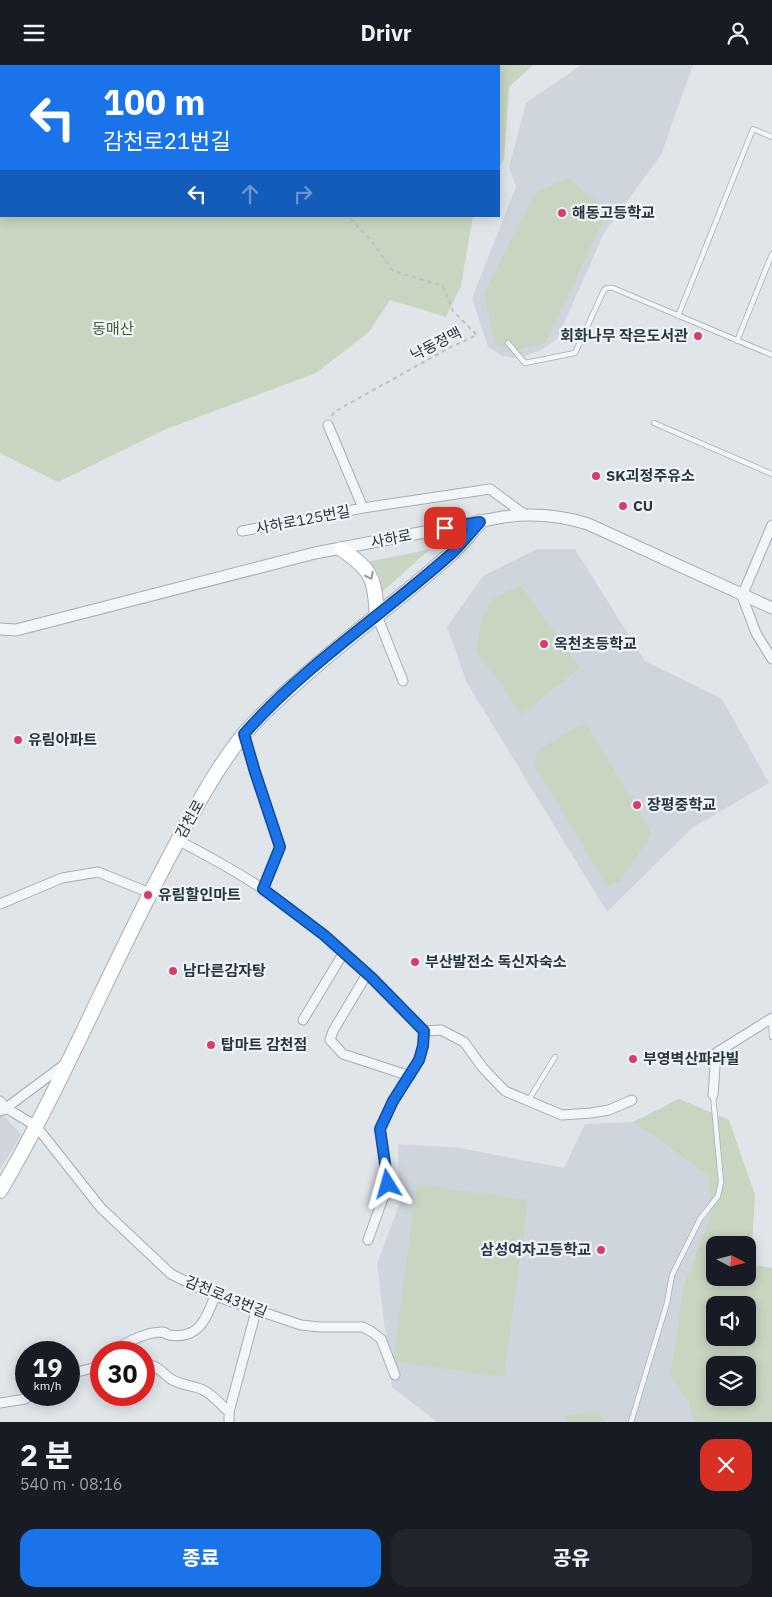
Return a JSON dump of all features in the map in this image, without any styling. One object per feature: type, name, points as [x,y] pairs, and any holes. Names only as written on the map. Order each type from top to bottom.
[{"type":"main road","name":"감천로","points":[[0,1191],[36,1125],[178,840],[218,771],[244,734],[276,701],[321,660],[377,616],[453,551],[480,522]]},
{"type":"main road","points":[[341,549],[357,560],[371,577],[375,585],[377,616]]},
{"type":"street","name":"사하로125번길","points":[[328,425],[363,508]]},
{"type":"street","name":"사하로125번길","points":[[242,531],[363,508],[490,489],[524,514]]},
{"type":"street","name":"사하로","points":[[0,629],[16,630],[306,556],[524,514],[558,516],[588,524],[742,596],[772,608]]},
{"type":"street","points":[[772,525],[742,596],[756,633],[772,659]]},
{"type":"street","points":[[377,616],[403,681]]},
{"type":"street","points":[[244,734],[280,847],[263,889]]},
{"type":"street","points":[[178,840],[263,889],[324,935],[368,974],[424,1031],[423,1046],[419,1060],[393,1101],[380,1129],[388,1184],[368,1240]]},
{"type":"street","points":[[0,904],[62,878],[98,872],[150,893]]},
{"type":"street","points":[[303,1020],[344,952]]},
{"type":"street","points":[[368,974],[333,1031],[330,1041],[343,1054],[410,1076]]},
{"type":"street","points":[[713,1095],[716,1053],[772,1018]]},
{"type":"street","points":[[424,1031],[441,1030],[464,1041],[483,1068],[505,1091],[562,1115],[609,1110],[632,1100]]},
{"type":"street","points":[[36,1125],[2,1107],[67,1063]]},
{"type":"street","name":"감천로43번길","points":[[36,1125],[101,1208],[171,1275],[215,1296],[301,1325],[363,1327],[381,1339],[395,1375]]},
{"type":"street","points":[[129,1341],[152,1333],[164,1332],[168,1335],[193,1333],[204,1322],[215,1296]]},
{"type":"street","points":[[229,1422],[229,1412],[256,1311]]},
{"type":"street","points":[[155,1366],[164,1371],[170,1379],[204,1390],[229,1412]]},
{"type":"street","points":[[0,1403],[15,1401]]},
{"type":"lane","points":[[678,316],[753,129],[772,137]]},
{"type":"lane","points":[[737,341],[772,254]]},
{"type":"lane","points":[[508,343],[525,363],[575,353],[604,290],[613,287],[772,355]]},
{"type":"lane","points":[[654,423],[772,474]]},
{"type":"lane","points":[[772,1018],[772,1037]]},
{"type":"lane","points":[[528,1101],[555,1057]]},
{"type":"lane","points":[[631,1422],[667,1303],[672,1275],[700,1219],[718,1196],[721,1182],[713,1095]]},
{"type":"path","name":"낙동정맥","points":[[328,425],[334,413],[447,349],[477,335],[453,311],[443,286],[393,271],[371,240],[348,217]]},
{"type":"shaded area","name":"해동고등학교","points":[[581,65],[693,65],[661,155],[604,233],[557,339],[543,349],[521,358],[502,356],[488,347],[472,298],[516,187],[509,167],[526,103]]},
{"type":"shaded area","points":[[537,549],[575,549],[645,661],[722,699],[769,783],[693,827],[607,912],[467,683],[447,627],[483,576]]},
{"type":"shaded area","points":[[0,1111],[21,1135],[0,1170]]},
{"type":"shaded area","points":[[633,1122],[708,1175],[711,1214],[683,1287],[670,1376],[689,1403],[693,1422],[437,1422],[392,1387],[377,1264],[399,1205],[398,1144],[460,1148],[564,1168],[585,1124]]},
{"type":"green space","name":"동매산","points":[[500,65],[533,65],[509,87],[504,159],[500,166]]},
{"type":"green space","points":[[568,178],[608,210],[546,342],[514,351],[495,344],[484,293],[535,193]]},
{"type":"green space","name":"동매산","points":[[0,217],[473,217],[461,286],[446,317],[390,300],[369,332],[316,373],[166,429],[58,482],[0,453]]},
{"type":"green space","points":[[430,549],[382,592],[379,575],[368,562]]},
{"type":"green space","points":[[521,586],[580,668],[520,715],[504,688],[476,652],[481,625],[489,605],[498,596]]},
{"type":"green space","points":[[581,724],[587,725],[651,834],[619,882],[607,886],[535,766],[537,751]]},
{"type":"green space","points":[[679,1099],[729,1120],[755,1195],[753,1236],[706,1236],[706,1286],[756,1286],[756,1266],[772,1268],[772,1422],[693,1422],[689,1403],[670,1376],[683,1287],[711,1214],[708,1175],[633,1122]]},
{"type":"green space","points":[[417,1184],[528,1200],[504,1377],[393,1361]]},
{"type":"green space","points":[[597,1412],[607,1422],[567,1422],[566,1415]]},
{"type":"place","name":"해동고등학교","points":[[562,213]]},
{"type":"place","name":"회화나무 작은도서관","points":[[698,336]]},
{"type":"place","name":"SK괴정주유소","points":[[596,476]]},
{"type":"place","name":"CU","points":[[623,506]]},
{"type":"place","name":"옥천초등학교","points":[[544,644]]},
{"type":"place","name":"유림아파트","points":[[18,740]]},
{"type":"place","name":"장평중학교","points":[[637,805]]},
{"type":"place","name":"유림할인마트","points":[[148,895]]},
{"type":"place","name":"부산발전소 독신자숙소","points":[[415,962]]},
{"type":"place","name":"남다른감자탕","points":[[173,971]]},
{"type":"place","name":"탑마트 감천점","points":[[211,1045]]},
{"type":"place","name":"부영벽산파라빌","points":[[633,1059]]},
{"type":"place","name":"삼성여자고등학교","points":[[601,1250]]},
{"type":"route","points":[[388,1184],[380,1129],[393,1101],[419,1060],[423,1046],[424,1031],[372,978],[324,935],[263,889],[280,847],[244,734],[276,701],[321,660],[377,616],[453,551],[480,522],[445,528]]}]
